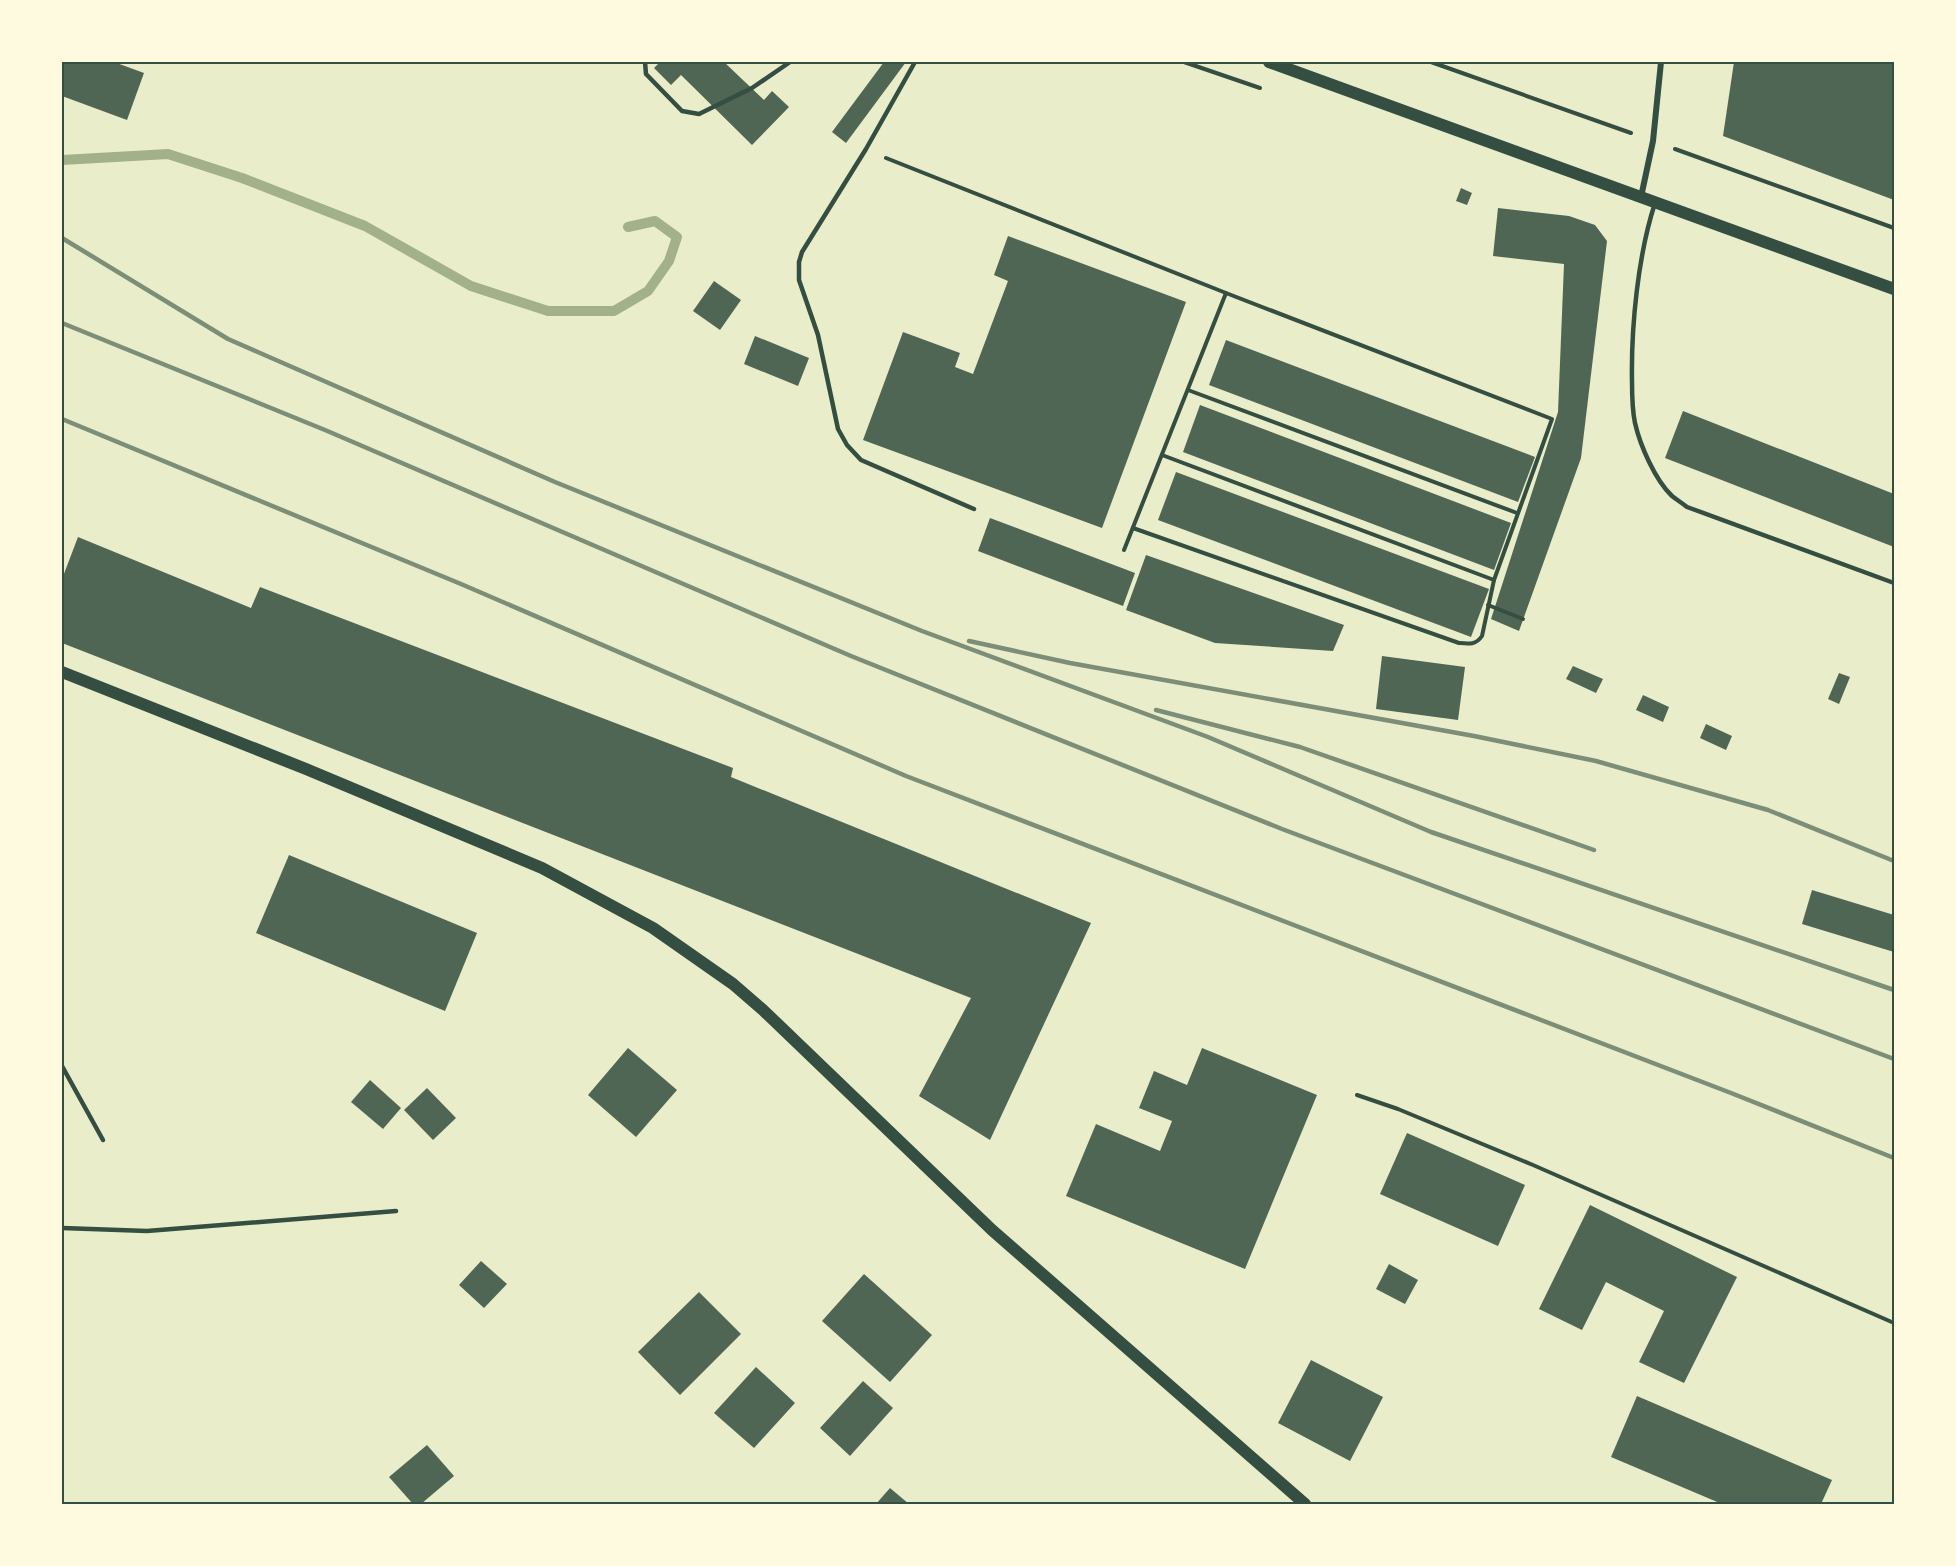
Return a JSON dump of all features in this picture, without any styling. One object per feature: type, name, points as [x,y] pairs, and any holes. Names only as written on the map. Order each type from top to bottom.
[{"type":"main road","points":[[1269,62],[1894,289]]},
{"type":"main road","points":[[62,672],[306,769],[542,868],[653,928],[723,977],[755,1004],[993,1230],[1305,1504]]},
{"type":"street","points":[[1641,198],[1653,141],[1661,62]]},
{"type":"lane","points":[[645,62],[646,74],[682,111],[699,114],[752,88],[790,62]]},
{"type":"lane","points":[[915,62],[866,150],[802,252],[799,262],[799,280],[818,335],[838,429],[847,445],[861,460],[974,509]]},
{"type":"lane","points":[[1655,203],[1647,230],[1636,301],[1631,360],[1634,420],[1640,442],[1655,473],[1671,495],[1687,507],[1894,583]]},
{"type":"lane","points":[[62,1066],[103,1140]]},
{"type":"lane","points":[[62,1228],[147,1231],[396,1211]]},
{"type":"path","points":[[866,150],[1226,293],[1552,418],[1494,580],[1482,636],[1478,642],[1459,643],[1133,528]]},
{"type":"path","points":[[1124,550],[1226,293]]},
{"type":"path","points":[[1188,390],[1517,513]]},
{"type":"path","points":[[1162,455],[1494,580]]},
{"type":"path","points":[[1488,605],[1523,619]]},
{"type":"path","points":[[1357,1095],[1398,1109],[1533,1165],[1894,1323]]},
{"type":"building","points":[[62,62],[114,62],[144,73],[127,120],[62,96]]},
{"type":"building","points":[[660,62],[724,62],[764,100],[772,91],[789,107],[752,145],[681,75],[671,85],[654,68]]},
{"type":"building","points":[[884,62],[906,62],[846,143],[832,132]]},
{"type":"building","points":[[1734,62],[1894,62],[1894,200],[1723,136]]},
{"type":"building","points":[[1461,188],[1472,193],[1467,205],[1456,201]]},
{"type":"building","points":[[1498,208],[1569,216],[1595,225],[1607,241],[1581,458],[1519,631],[1491,619],[1558,412],[1564,264],[1493,256]]},
{"type":"building","points":[[1008,236],[1186,302],[1102,528],[863,440],[903,332],[960,353],[955,367],[973,374],[1008,281],[994,275]]},
{"type":"building","points":[[714,281],[741,300],[720,330],[693,311]]},
{"type":"building","points":[[755,336],[809,358],[798,386],[744,364]]},
{"type":"building","points":[[1226,340],[1535,457],[1518,502],[1209,385]]},
{"type":"building","points":[[1200,405],[1511,523],[1494,570],[1183,452]]},
{"type":"building","points":[[1683,411],[1894,494],[1894,547],[1665,458]]},
{"type":"building","points":[[1176,472],[1489,589],[1471,637],[1158,520]]},
{"type":"building","points":[[990,518],[1135,573],[1123,606],[978,551]]},
{"type":"building","points":[[78,537],[251,608],[260,587],[733,768],[731,777],[1091,923],[990,1140],[919,1096],[971,998],[62,643],[62,579]]},
{"type":"building","points":[[1146,555],[1344,625],[1333,651],[1215,643],[1126,610]]},
{"type":"building","points":[[1382,656],[1465,667],[1458,720],[1376,709]]},
{"type":"building","points":[[1573,666],[1603,679],[1596,693],[1566,679]]},
{"type":"building","points":[[1839,673],[1850,677],[1839,704],[1828,699]]},
{"type":"building","points":[[1643,695],[1669,707],[1663,722],[1636,710]]},
{"type":"building","points":[[1706,724],[1732,736],[1726,750],[1700,738]]},
{"type":"building","points":[[289,855],[477,933],[445,1011],[256,933]]},
{"type":"building","points":[[1812,890],[1894,915],[1894,952],[1802,924]]},
{"type":"building","points":[[628,1048],[677,1090],[636,1137],[588,1095]]},
{"type":"building","points":[[1202,1048],[1317,1095],[1245,1269],[1066,1196],[1096,1124],[1160,1151],[1172,1121],[1139,1108],[1154,1071],[1187,1085]]},
{"type":"building","points":[[370,1080],[401,1108],[383,1129],[351,1102]]},
{"type":"building","points":[[427,1088],[456,1118],[433,1140],[404,1110]]},
{"type":"building","points":[[1407,1133],[1525,1185],[1498,1246],[1380,1194]]},
{"type":"building","points":[[1590,1205],[1737,1277],[1684,1383],[1639,1362],[1664,1311],[1606,1282],[1582,1330],[1539,1309]]},
{"type":"building","points":[[481,1261],[507,1284],[484,1308],[459,1285]]},
{"type":"building","points":[[1389,1264],[1418,1280],[1405,1304],[1376,1289]]},
{"type":"building","points":[[864,1274],[932,1335],[890,1382],[822,1321]]},
{"type":"building","points":[[699,1292],[741,1334],[680,1395],[638,1352]]},
{"type":"building","points":[[1311,1360],[1383,1397],[1350,1461],[1278,1423]]},
{"type":"building","points":[[756,1367],[795,1403],[754,1448],[714,1413]]},
{"type":"building","points":[[863,1381],[893,1408],[850,1456],[820,1428]]},
{"type":"building","points":[[1637,1396],[1832,1480],[1821,1504],[1722,1504],[1611,1457]]},
{"type":"building","points":[[427,1445],[454,1476],[421,1504],[413,1504],[389,1477]]},
{"type":"building","points":[[890,1488],[909,1504],[876,1504]]},
{"type":"waterway","points":[[62,160],[168,154],[242,178],[365,226],[471,286],[548,311],[614,311],[648,291],[669,261],[677,237],[655,221],[628,227]]},
{"type":"railway","points":[[62,238],[228,339],[555,482],[922,631],[1208,737],[1431,832],[1894,990]]},
{"type":"railway","points":[[62,323],[325,430],[851,656],[1282,829],[1894,1059]]},
{"type":"railway","points":[[62,419],[461,584],[906,776],[1731,1093],[1894,1158]]},
{"type":"railway","points":[[969,641],[1070,663],[1474,736],[1596,761],[1768,810],[1894,861]]},
{"type":"railway","points":[[1156,710],[1300,747],[1594,850]]}]
